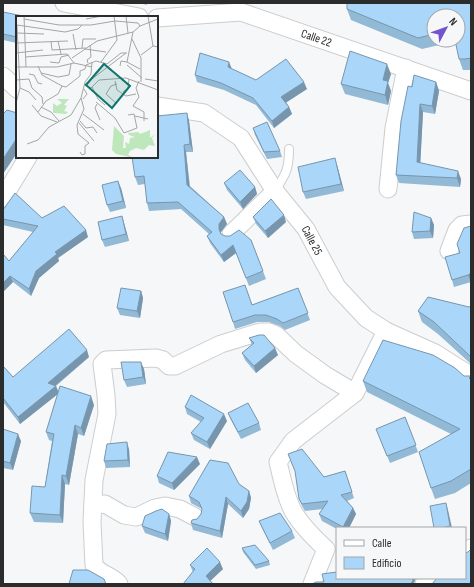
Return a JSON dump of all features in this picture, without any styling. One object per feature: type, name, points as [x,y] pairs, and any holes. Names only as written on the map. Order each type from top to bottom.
[{"type":"street","points":[[64,3],[134,16]]},
{"type":"street","name":"Calle 22","points":[[158,18],[241,12],[471,91]]},
{"type":"street","points":[[388,189],[394,128],[406,68]]},
{"type":"street","points":[[3,76],[16,88]]},
{"type":"street","name":"Calle 25","points":[[158,106],[204,113],[241,138],[275,191],[306,229],[337,287],[366,318],[386,331],[435,353],[465,372],[471,378]]},
{"type":"street","points":[[3,198],[27,158]]},
{"type":"street","points":[[231,234],[275,191]]},
{"type":"street","points":[[449,252],[457,230],[462,225],[471,224]]},
{"type":"street","points":[[312,584],[331,550],[313,537],[293,510],[278,462],[293,441],[355,393],[386,331]]},
{"type":"street","points":[[120,584],[115,579],[97,571],[94,566],[94,480],[107,414],[102,364],[106,360],[156,358],[163,360],[169,366],[175,366],[221,344],[260,332],[269,332],[276,335],[296,354],[325,375],[355,393]]},
{"type":"street","points":[[93,505],[105,504],[124,515],[136,517],[155,508],[165,506],[180,509],[195,517]]},
{"type":"lane","points":[[275,191],[281,183],[289,164],[289,149]]},
{"type":"building","points":[[347,3],[471,3],[471,58],[459,59],[457,48],[466,48],[466,8],[426,8],[426,36],[418,38],[347,9]]},
{"type":"building","points":[[3,12],[23,16],[16,16],[16,37],[3,34]]},
{"type":"building","points":[[350,51],[387,64],[383,80],[388,81],[385,95],[341,84]]},
{"type":"building","points":[[200,53],[229,62],[228,67],[256,80],[286,59],[304,82],[281,97],[289,107],[272,121],[253,98],[221,83],[195,75]]},
{"type":"building","points":[[414,75],[436,82],[432,106],[420,104],[417,162],[458,171],[457,178],[396,175],[401,121],[408,86],[412,87]]},
{"type":"building","points":[[7,110],[16,113],[16,140],[3,159],[3,114]]},
{"type":"building","points":[[187,113],[190,144],[184,145],[187,185],[224,217],[219,224],[221,234],[230,236],[239,230],[251,240],[263,271],[246,278],[233,245],[221,255],[207,236],[212,232],[178,202],[147,203],[144,176],[135,177],[132,158],[158,158],[158,116]]},
{"type":"building","points":[[267,122],[280,151],[264,152],[253,128]]},
{"type":"building","points":[[335,158],[341,184],[303,192],[298,167]]},
{"type":"building","points":[[240,170],[255,187],[240,202],[224,183]]},
{"type":"building","points":[[118,181],[123,201],[107,205],[102,185]]},
{"type":"building","points":[[15,193],[42,218],[64,206],[86,230],[55,252],[57,254],[36,271],[29,289],[10,276],[3,283],[3,254],[9,261],[38,226],[3,219],[3,210]]},
{"type":"building","points":[[271,199],[284,215],[265,231],[253,217]]},
{"type":"building","points":[[414,212],[431,218],[430,231],[412,232]]},
{"type":"building","points":[[122,216],[126,234],[102,240],[98,222]]},
{"type":"building","points":[[471,226],[471,273],[452,280],[445,257],[460,253],[457,244],[464,228]]},
{"type":"building","points":[[245,285],[252,305],[298,288],[308,313],[283,323],[266,315],[255,315],[233,322],[223,292]]},
{"type":"building","points":[[121,288],[141,291],[137,311],[117,308]]},
{"type":"building","points":[[428,297],[469,307],[471,306],[471,357],[434,322],[418,311]]},
{"type":"building","points":[[69,329],[87,350],[48,383],[56,386],[18,417],[3,398],[3,366],[13,377]]},
{"type":"building","points":[[264,335],[275,348],[254,366],[242,353],[254,343],[249,338]]},
{"type":"building","points":[[383,340],[433,355],[455,368],[464,376],[471,376],[469,378],[471,380],[471,469],[451,481],[431,488],[419,452],[460,429],[363,381]]},
{"type":"building","points":[[121,362],[141,362],[143,377],[124,380]]},
{"type":"building","points":[[60,386],[91,396],[81,428],[75,425],[66,476],[62,475],[60,515],[30,513],[32,486],[45,487],[54,434],[46,432]]},
{"type":"building","points":[[191,395],[224,414],[207,442],[191,433],[204,418],[185,407]]},
{"type":"building","points":[[248,403],[259,423],[238,432],[228,413]]},
{"type":"building","points":[[405,417],[416,445],[387,456],[376,429]]},
{"type":"building","points":[[3,429],[18,434],[10,463],[3,461]]},
{"type":"building","points":[[127,442],[128,460],[104,461],[107,444]]},
{"type":"building","points":[[302,449],[324,477],[345,471],[352,492],[341,495],[353,508],[343,527],[319,514],[328,501],[302,504],[299,499],[295,471],[288,454]]},
{"type":"building","points":[[168,452],[197,457],[172,483],[157,476]]},
{"type":"building","points":[[210,460],[228,463],[239,484],[249,491],[247,502],[241,511],[226,497],[220,531],[191,523],[192,520],[197,519],[201,514],[202,509],[199,502],[189,496]]},
{"type":"building","points":[[446,503],[450,526],[434,527],[430,506]]},
{"type":"building","points":[[162,509],[169,514],[165,534],[142,526],[145,516]]},
{"type":"building","points":[[280,513],[292,531],[270,543],[259,521]]},
{"type":"building","points":[[255,545],[269,561],[255,565],[242,548]]},
{"type":"building","points":[[207,548],[220,562],[206,576],[213,584],[183,584],[195,569],[190,565]]},
{"type":"building","points":[[471,549],[471,584],[432,584],[436,579],[466,579],[466,553]]},
{"type":"building","points":[[73,570],[88,570],[104,579],[106,584],[69,584]]},
{"type":"building","points":[[336,572],[336,579],[412,579],[413,581],[410,584],[312,584],[316,582],[324,582],[322,574]]}]
